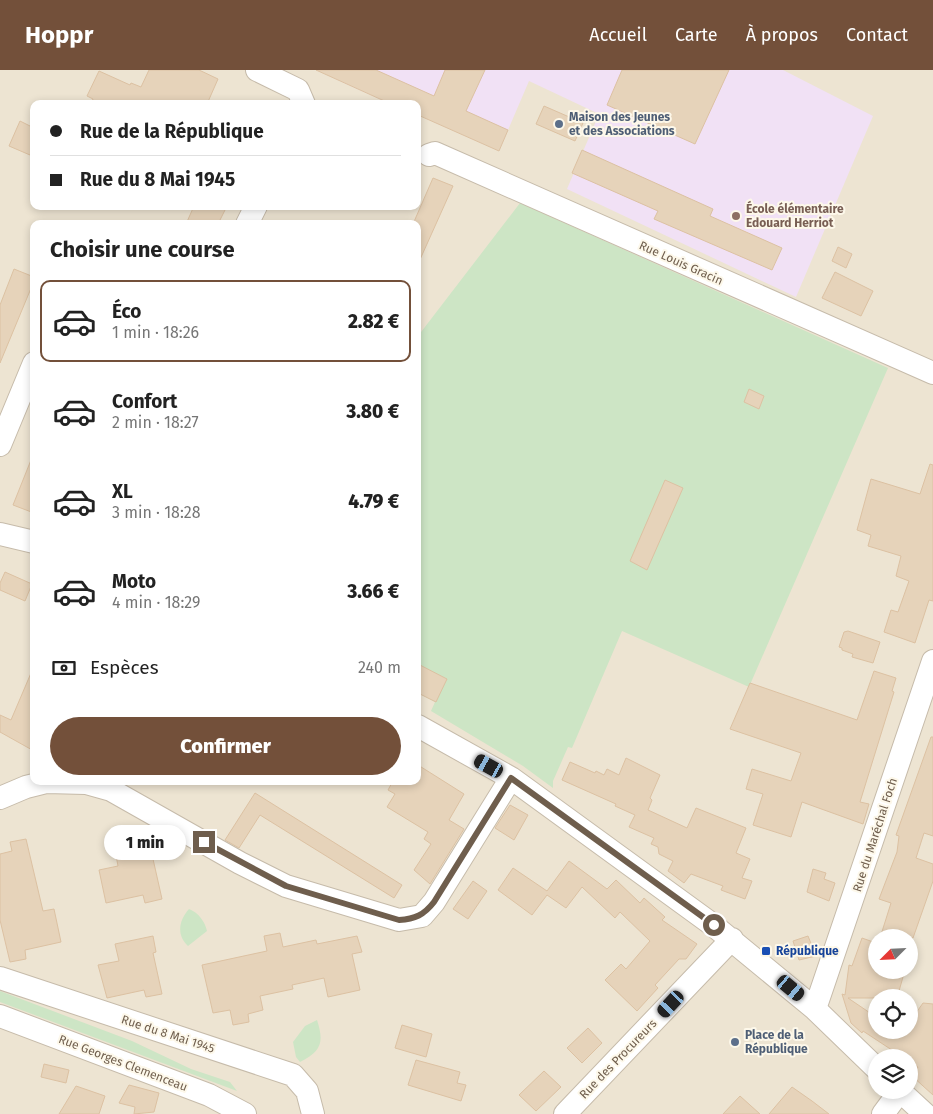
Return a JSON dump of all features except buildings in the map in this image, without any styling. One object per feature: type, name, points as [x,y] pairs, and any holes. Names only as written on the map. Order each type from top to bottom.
[{"type":"street","points":[[257,70],[298,90],[303,100]]},
{"type":"street","name":"Rue Louis Gracin","points":[[429,155],[435,153],[933,374]]},
{"type":"street","points":[[0,445],[30,373]]},
{"type":"street","points":[[0,534],[30,541]]},
{"type":"street","name":"Rue du Maréchal Foch","points":[[815,1009],[933,661]]},
{"type":"street","points":[[421,728],[511,778],[732,939],[815,1009],[868,1060]]},
{"type":"street","points":[[93,785],[110,790],[240,863],[286,886],[399,920],[422,916],[430,907],[511,778]]},
{"type":"street","points":[[0,798],[34,785]]},
{"type":"street","name":"Rue des Procureurs","points":[[565,1114],[732,939]]},
{"type":"street","name":"Rue du 8 Mai 1945","points":[[0,978],[293,1075],[307,1091],[313,1114]]},
{"type":"street","name":"Rue Georges Clemenceau","points":[[0,1016],[209,1095],[245,1114]]},
{"type":"street","points":[[884,1114],[894,1099]]},
{"type":"street","points":[[908,1099],[925,1114]]},
{"type":"shaded area","points":[[0,70],[933,70],[933,1114],[0,1114]]},
{"type":"shaded area","points":[[335,70],[783,70],[873,116],[796,297],[567,189],[599,114],[529,81],[499,151],[421,116],[421,100],[382,100],[332,77]]},
{"type":"green space","points":[[520,203],[888,368],[749,687],[622,631],[572,748],[568,747],[553,781],[553,788],[523,766],[431,711],[435,702],[421,695],[421,332]]},
{"type":"green space","points":[[189,909],[201,918],[207,931],[188,946],[184,942],[180,928],[183,918]]},
{"type":"green space","points":[[0,991],[132,1041],[191,1069],[230,1082],[237,1091],[0,1002]]},
{"type":"green space","points":[[317,1020],[320,1040],[317,1050],[300,1062],[296,1057],[293,1042],[305,1026]]},
{"type":"place","name":"Maison des Jeunes et des Associations","points":[[559,124]]},
{"type":"place","name":"École élémentaire Edouard Herriot","points":[[736,216]]},
{"type":"place","name":"République","points":[[766,951]]},
{"type":"place","name":"Place de la République","points":[[735,1042]]},
{"type":"route","points":[[204,842],[286,886],[399,920],[411,919],[422,916],[434,902],[511,778],[714,925]]}]
